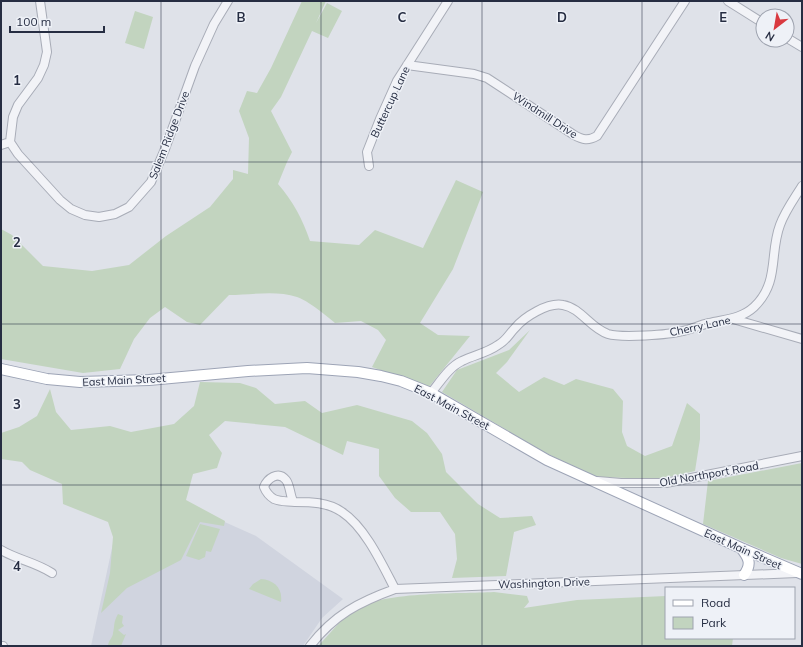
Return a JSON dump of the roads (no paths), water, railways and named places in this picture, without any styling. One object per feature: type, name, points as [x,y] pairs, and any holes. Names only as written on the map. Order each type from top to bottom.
[{"type":"main road","name":"East Main Street","points":[[1,369],[47,379],[80,382],[149,380],[273,369],[329,369],[381,376],[400,381],[431,393],[547,460],[800,574]]},
{"type":"main road","points":[[741,548],[748,557],[749,563],[748,569],[744,575]]},
{"type":"street","points":[[1,145],[10,142],[13,117],[18,105],[38,78],[44,64],[47,52],[40,1]]},
{"type":"street","name":"Salem Ridge Drive","points":[[10,142],[18,154],[60,200],[71,209],[85,215],[98,217],[115,214],[129,207],[151,182],[158,168],[195,66],[214,24],[228,1]]},
{"type":"street","name":"Buttercup Lane","points":[[369,166],[367,152],[397,81],[448,1]]},
{"type":"street","name":"Windmill Drive","points":[[407,65],[474,74],[486,78],[582,140],[590,140],[597,136],[685,1]]},
{"type":"street","points":[[728,1],[755,18]]},
{"type":"street","name":"Cherry Lane","points":[[431,393],[452,368],[461,361],[498,345],[507,338],[515,327],[528,316],[549,306],[562,305],[573,309],[598,330],[609,335],[622,336],[682,331],[709,323],[733,319],[753,308],[766,290],[773,271],[774,256],[780,225],[788,208],[802,186]]},
{"type":"street","points":[[733,319],[802,339]]},
{"type":"street","name":"Old Northport Road","points":[[592,481],[621,483],[666,483],[802,456]]},
{"type":"street","points":[[293,502],[329,505],[353,520],[377,555],[394,589]]},
{"type":"street","points":[[1,550],[14,557],[39,565],[52,573]]},
{"type":"street","name":"Washington Drive","points":[[310,646],[334,620],[354,606],[371,597],[394,589],[800,574]]}]
